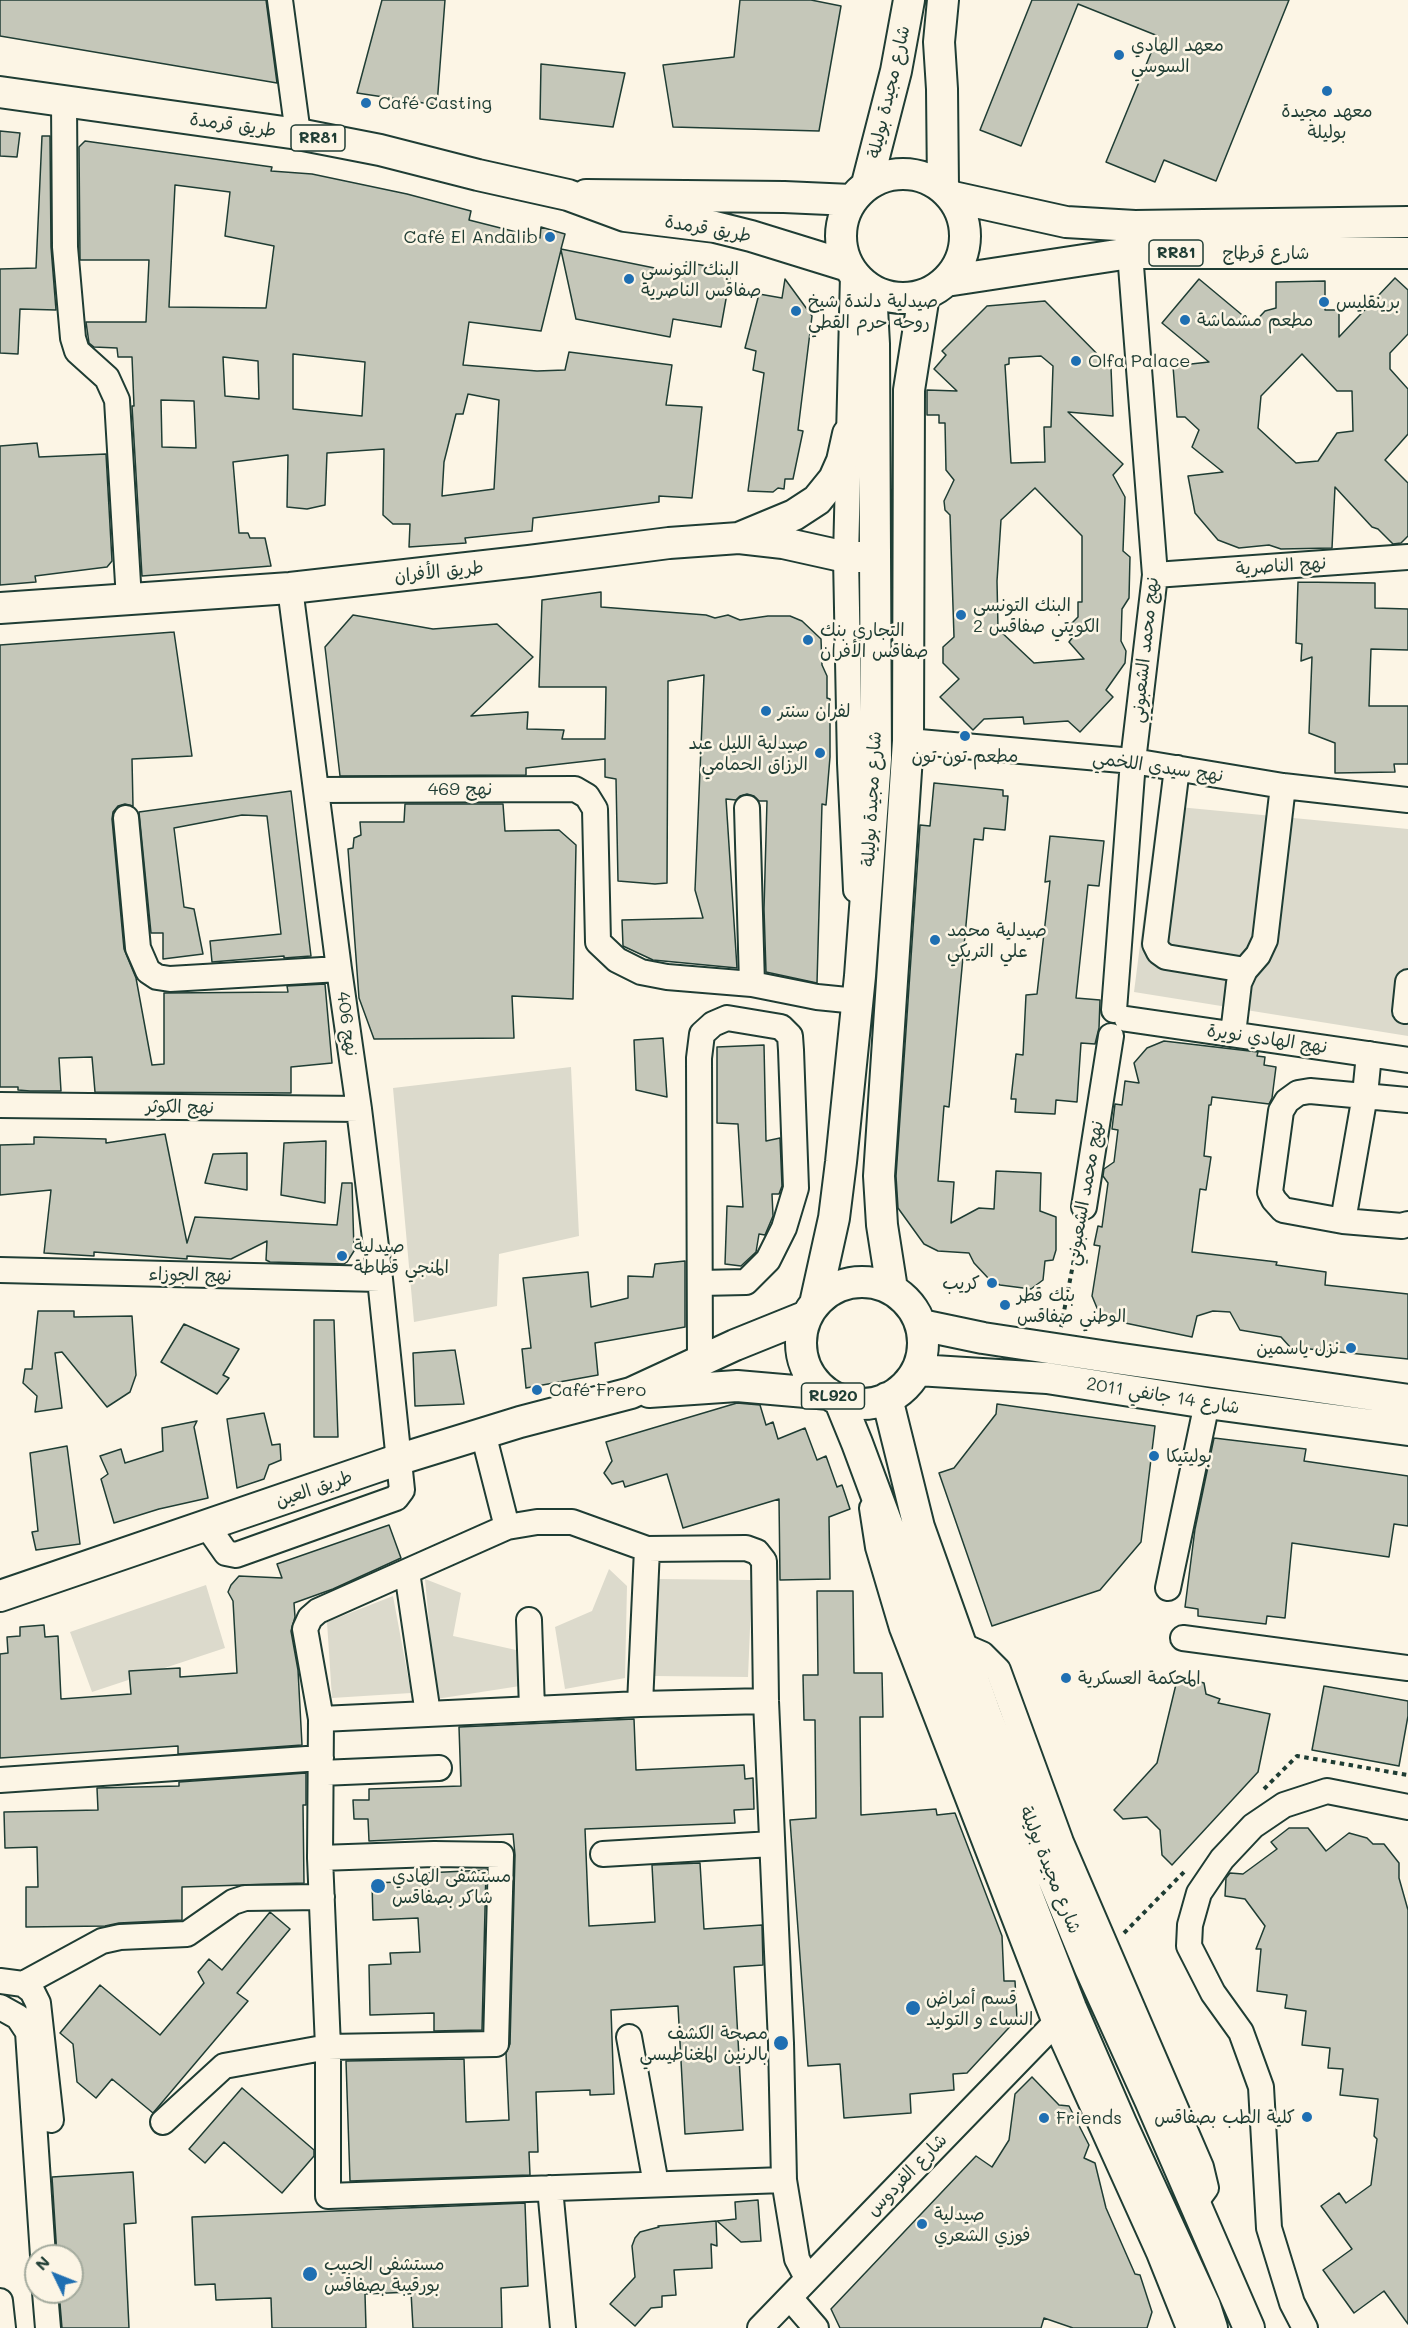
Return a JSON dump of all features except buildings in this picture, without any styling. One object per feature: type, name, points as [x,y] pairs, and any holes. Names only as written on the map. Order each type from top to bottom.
[{"type":"main road","name":"شارع مجيدة بوليلة","points":[[859,192],[896,71],[909,0]]},
{"type":"main road","name":"شارع مجيدة بوليلة","points":[[943,0],[939,42],[948,192]]},
{"type":"main road","name":"طريق قرمدة","points":[[0,92],[298,134],[380,150],[568,195],[625,216],[715,227],[752,236],[858,277]]},
{"type":"main road","name":"RR81","points":[[859,192],[886,176],[906,173],[926,177],[948,192]]},
{"type":"main road","name":"طريق قرمدة","points":[[568,195],[784,197],[859,192]]},
{"type":"main road","points":[[858,277],[842,250],[840,232],[844,216],[859,192]]},
{"type":"main road","points":[[935,288],[958,267],[964,249],[966,231],[962,213],[948,192]]},
{"type":"main road","name":"شارع قرطاج","points":[[948,192],[1066,222],[1135,226],[1408,222]]},
{"type":"main road","name":"شارع قرطاج","points":[[935,288],[1130,253],[1408,253]]},
{"type":"main road","name":"شارع مجيدة بوليلة","points":[[811,1310],[834,1218],[859,989],[876,759],[874,344],[858,277]]},
{"type":"main road","name":"RR81","points":[[858,277],[888,297],[906,298],[935,288]]},
{"type":"main road","name":"شارع مجيدة بوليلة","points":[[892,1289],[882,1225],[879,1176],[908,741],[909,390],[935,288]]},
{"type":"main road","points":[[739,538],[794,515],[817,500],[834,479],[842,461],[848,434]]},
{"type":"main road","name":"طريق الأفران","points":[[0,608],[290,588],[669,543],[739,538],[783,543],[846,557],[875,557]]},
{"type":"main road","name":"RL920","points":[[892,1289],[876,1283],[859,1282],[842,1285],[827,1293],[811,1310],[801,1344],[803,1359],[818,1385],[834,1397],[855,1404],[872,1403],[887,1398],[899,1391],[917,1370]]},
{"type":"main road","points":[[892,1289],[904,1298],[921,1325],[922,1356],[917,1370]]},
{"type":"main road","name":"طريق العين","points":[[0,1596],[397,1460],[483,1433],[631,1393],[811,1310]]},
{"type":"main road","name":"شارع 14 جانفي 2011","points":[[921,1325],[1056,1349],[1408,1400]]},
{"type":"main road","name":"شارع 14 جانفي 2011","points":[[917,1370],[1047,1378],[1207,1403],[1408,1430]]},
{"type":"main road","name":"طريق العين","points":[[631,1393],[737,1386],[834,1397]]},
{"type":"main road","name":"شارع مجيدة بوليلة","points":[[834,1397],[866,1467],[965,1734],[1063,2015],[1120,2123],[1212,2328]]},
{"type":"main road","name":"شارع مجيدة بوليلة","points":[[887,1398],[919,1527],[992,1729],[1090,1968],[1249,2328]]},
{"type":"street","points":[[280,0],[298,134]]},
{"type":"street","points":[[64,101],[64,247],[73,338],[77,351],[107,378],[117,400],[129,600]]},
{"type":"street","name":"نهج محمد الشعبوني","points":[[1084,1207],[1117,1022],[1133,761],[1155,575],[1130,253]]},
{"type":"street","points":[[747,808],[752,984],[817,997],[859,989],[850,763],[846,557],[848,434],[858,277]]},
{"type":"street","name":"نهج الناصرية","points":[[1155,575],[1408,557]]},
{"type":"street","name":"نهج 406","points":[[290,588],[380,1279],[397,1460]]},
{"type":"street","name":"نهج سيدي اللخمي","points":[[908,741],[1133,761],[1283,786],[1408,800]]},
{"type":"street","points":[[1177,768],[1155,944],[1159,952],[1166,957],[1245,970]]},
{"type":"street","points":[[1233,1034],[1236,999],[1245,970],[1258,955],[1265,940],[1283,786]]},
{"type":"street","name":"نهج 469","points":[[316,790],[575,789],[587,796],[595,808],[598,942],[617,960],[641,972],[667,977],[752,984]]},
{"type":"street","points":[[126,818],[138,948],[148,971],[157,977],[170,979],[339,969]]},
{"type":"street","points":[[1405,1011],[1408,982]]},
{"type":"street","points":[[700,1283],[746,1282],[768,1260],[784,1228],[796,1188],[790,1036],[781,1027],[727,1017],[713,1024],[702,1034],[699,1058],[700,1362]]},
{"type":"street","name":"نهج الهادي نويرة","points":[[1117,1022],[1233,1034],[1408,1060]]},
{"type":"street","points":[[1343,1221],[1365,1095],[1369,1054]]},
{"type":"street","points":[[1408,1100],[1365,1095],[1298,1093],[1287,1101],[1281,1111],[1270,1191],[1283,1210],[1343,1221],[1402,1226],[1408,1224]]},
{"type":"street","name":"نهج الكوثر","points":[[0,1105],[359,1109]]},
{"type":"street","name":"نهج الجوزاء","points":[[0,1270],[380,1279]]},
{"type":"street","points":[[1168,1588],[1207,1403]]},
{"type":"street","points":[[483,1433],[507,1527]]},
{"type":"street","points":[[784,2180],[328,2196],[328,2047],[320,1858],[321,1719],[305,1629],[310,1618],[318,1611],[507,1527],[537,1522],[572,1522],[647,1549],[746,1548],[758,1552],[764,1562],[766,1701],[784,2180],[797,2259],[807,2278]]},
{"type":"street","points":[[640,1704],[647,1549]]},
{"type":"street","points":[[407,1572],[428,1714]]},
{"type":"street","points":[[529,1620],[532,1709]]},
{"type":"street","points":[[1183,1638],[1408,1668]]},
{"type":"street","points":[[321,1719],[640,1704],[766,1701]]},
{"type":"street","points":[[0,1780],[321,1765],[439,1768]]},
{"type":"street","points":[[1305,2328],[1292,2303],[1269,2228],[1261,2087],[1241,2032],[1213,1993],[1189,1946],[1190,1925],[1199,1893],[1222,1859],[1253,1826],[1284,1805],[1327,1791],[1408,1807]]},
{"type":"street","points":[[603,1854],[772,1844]]},
{"type":"street","points":[[163,2122],[224,2066],[328,2047],[496,2044],[501,1855],[434,1854],[320,1858]]},
{"type":"street","points":[[12,1982],[102,1941],[120,1937],[187,1934],[233,1902],[245,1898],[322,1897]]},
{"type":"street","points":[[12,1982],[32,1991],[38,2003],[51,2120]]},
{"type":"street","points":[[0,2007],[18,2017],[28,2032],[42,2244]]},
{"type":"street","name":"شارع الفردوس","points":[[760,2328],[1063,2015]]},
{"type":"street","name":"شارع مجيدة بوليلة","points":[[1063,2015],[1189,2328]]},
{"type":"street","points":[[629,2037],[656,2184]]},
{"type":"street","points":[[550,2188],[563,2328]]},
{"type":"street","points":[[790,2298],[816,2328]]},
{"type":"street","points":[[0,2301],[3,2328]]},
{"type":"street","points":[[46,2304],[48,2328]]},
{"type":"path","name":"نهج محمد الشعبوني","points":[[1056,1349],[1084,1207]]},
{"type":"shaded area","points":[[1158,805],[1408,829],[1408,1036],[1134,992]]},
{"type":"shaded area","points":[[571,1067],[579,1236],[499,1254],[497,1306],[414,1322],[393,1088]]},
{"type":"shaded area","points":[[609,1569],[627,1586],[625,1678],[565,1689],[555,1627],[592,1611]]},
{"type":"shaded area","points":[[425,1579],[461,1593],[453,1636],[516,1650],[520,1686],[436,1699]]},
{"type":"shaded area","points":[[659,1579],[752,1580],[748,1677],[654,1676]]},
{"type":"shaded area","points":[[206,1585],[225,1648],[92,1692],[70,1632]]},
{"type":"shaded area","points":[[393,1596],[411,1693],[332,1698],[327,1622]]},
{"type":"place","name":"معهد الهادي السوسي","points":[[1119,55]]},
{"type":"place","name":"معهد مجيدة بوليلة","points":[[1327,91]]},
{"type":"place","name":"Café Casting","points":[[366,103]]},
{"type":"place","name":"Café El Andalib","points":[[550,237]]},
{"type":"place","name":"البنك التونسي صفاقس الناصرية","points":[[629,279]]},
{"type":"place","name":"برينقليس","points":[[1324,302]]},
{"type":"place","name":"صيدلية دلندة شيخ روحه حرم القطي","points":[[796,311]]},
{"type":"place","name":"مطعم مشماشة","points":[[1185,320]]},
{"type":"place","name":"Olfa Palace","points":[[1076,361]]},
{"type":"place","name":"البنك التونسي الكويتي صفاقس 2","points":[[961,615]]},
{"type":"place","name":"التجاري بنك صفاقس الأفران","points":[[808,640]]},
{"type":"place","name":"لفران سنتر","points":[[766,711]]},
{"type":"place","name":"مطعم تون تون","points":[[965,736]]},
{"type":"place","name":"صيدلية الليل عبد الرزاق الحمامي","points":[[820,753]]},
{"type":"place","name":"صيدلية محمد علي التريكي","points":[[935,940]]},
{"type":"place","name":"صيدلية المنجي قطاطة","points":[[342,1256]]},
{"type":"place","name":"كريب","points":[[992,1283]]},
{"type":"place","name":"بنك قطر الوطني صفاقس","points":[[1005,1305]]},
{"type":"place","name":"نزل ياسمين","points":[[1351,1348]]},
{"type":"place","name":"Café Frero","points":[[537,1390]]},
{"type":"place","name":"بوليتيكا","points":[[1154,1456]]},
{"type":"place","name":"المحكمة العسكرية","points":[[1066,1678]]},
{"type":"place","name":"مستشفى الهادي شاكر بصفاقس","points":[[378,1886]]},
{"type":"place","name":"قسم أمراض النساء و التوليد","points":[[913,2008]]},
{"type":"place","name":"مصحة الكشف بالرنين المغناطيسي","points":[[781,2043]]},
{"type":"place","name":"كلية الطب بصفاقس","points":[[1307,2117]]},
{"type":"place","name":"Friends","points":[[1044,2118]]},
{"type":"place","name":"صيدلية فوزي الشعري","points":[[922,2224]]},
{"type":"place","name":"مستشفى الحبيب بورقيبة بصفاقس","points":[[310,2274]]}]
